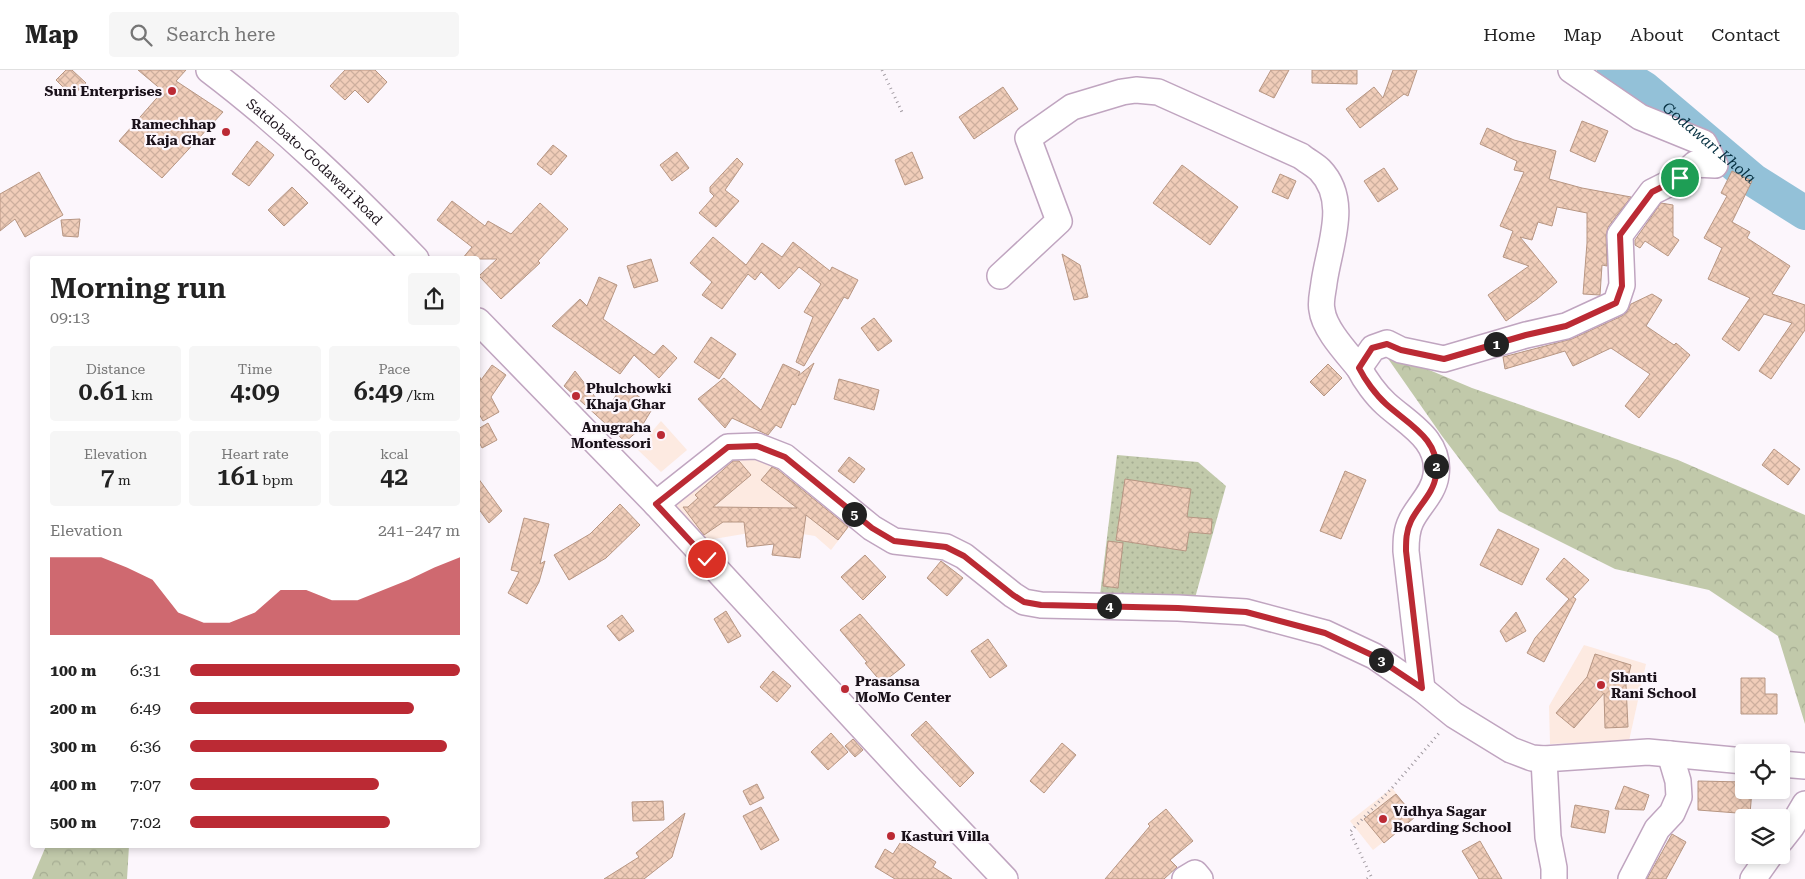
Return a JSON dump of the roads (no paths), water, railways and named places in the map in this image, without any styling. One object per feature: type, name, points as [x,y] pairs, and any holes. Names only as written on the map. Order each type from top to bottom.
[{"type":"street","name":"Satdobato-Godawari Road","points":[[209,70],[241,94],[366,207],[413,256]]},
{"type":"street","points":[[1359,368],[1372,348],[1387,344],[1401,350],[1444,359],[1526,335],[1566,326],[1616,303],[1622,286],[1620,235],[1652,192],[1680,178],[1695,164],[1715,164],[1704,143],[1640,118],[1571,70]]},
{"type":"street","points":[[1000,276],[1059,221],[1028,138],[1072,107],[1122,92],[1136,90],[1158,92],[1301,156],[1320,170],[1331,185],[1336,198],[1337,213],[1326,264],[1321,310],[1326,324],[1385,403],[1417,429],[1430,443],[1436,460],[1436,475],[1433,486],[1410,522],[1406,536],[1406,551],[1422,688]]},
{"type":"street","points":[[480,324],[656,504],[903,772],[1005,879]]},
{"type":"street","points":[[656,504],[728,447],[757,446],[785,457],[872,528],[894,541],[946,547],[964,556],[1024,602],[1041,605],[1178,608],[1246,612],[1325,633],[1374,656],[1422,688],[1454,715],[1511,750],[1532,758],[1544,759],[1648,752],[1735,760]]},
{"type":"street","points":[[1632,879],[1657,828],[1672,813],[1678,797],[1678,780],[1670,754]]},
{"type":"street","points":[[1544,759],[1548,837],[1554,868],[1554,879]]},
{"type":"street","points":[[1790,765],[1805,766]]},
{"type":"street","points":[[1790,829],[1805,804]]},
{"type":"street","points":[[1753,879],[1764,864]]},
{"type":"street","points":[[1185,879],[1195,873],[1200,879]]},
{"type":"waterway","name":"Godawari Khola","points":[[1614,70],[1644,88],[1753,180],[1805,213]]},
{"type":"place","name":"Suni Enterprises","points":[[172,91]]},
{"type":"place","name":"Ramechhap Kaja Ghar","points":[[226,132]]},
{"type":"place","name":"Phulchowki Khaja Ghar","points":[[576,396]]},
{"type":"place","name":"Anugraha Montessori","points":[[661,435]]},
{"type":"place","name":"Shanti Rani School","points":[[1601,685]]},
{"type":"place","name":"Prasansa MoMo Center","points":[[845,689]]},
{"type":"place","name":"Vidhya Sagar Boarding School","points":[[1383,819]]},
{"type":"place","name":"Kasturi Villa","points":[[891,836]]}]
